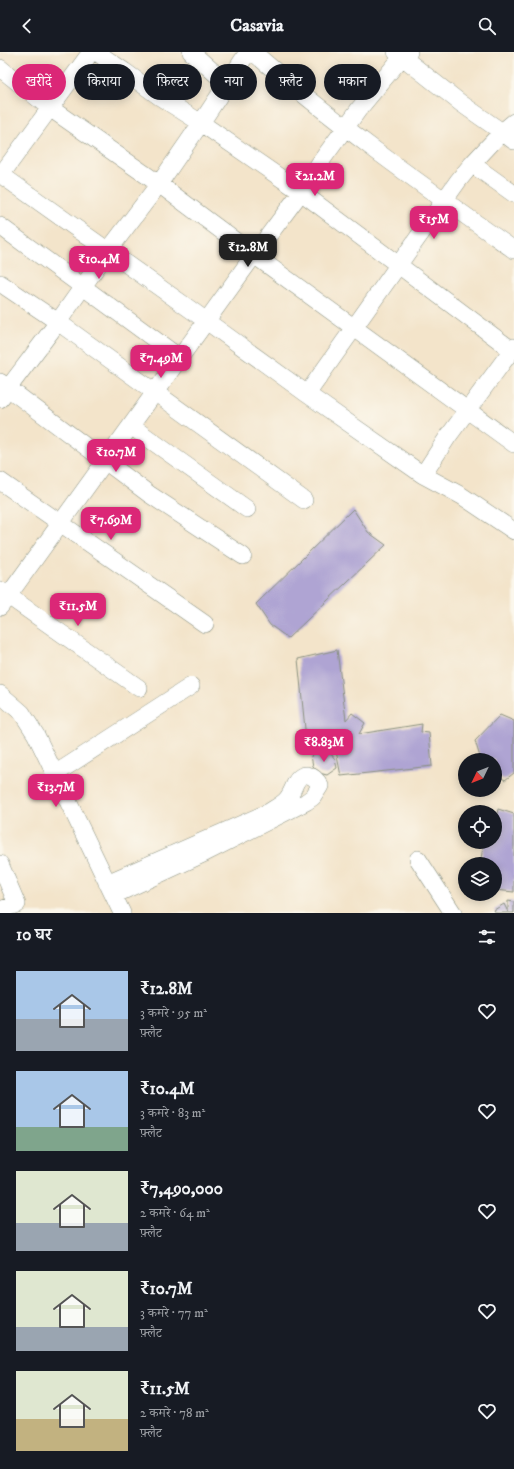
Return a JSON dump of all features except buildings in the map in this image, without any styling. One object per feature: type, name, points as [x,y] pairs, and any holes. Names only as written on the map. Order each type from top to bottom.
[{"type":"street","points":[[90,52],[1,174],[307,394],[423,475],[462,496],[514,531]]},
{"type":"street","points":[[96,52],[301,192],[513,348],[423,475]]},
{"type":"street","points":[[192,52],[210,68]]},
{"type":"street","points":[[240,64],[248,52]]},
{"type":"street","points":[[253,52],[279,75],[346,128],[514,250]]},
{"type":"street","points":[[138,688],[3,597],[61,524],[206,321],[301,192],[319,164],[402,54],[462,104],[510,132],[472,164],[458,181],[400,265],[307,394]]},
{"type":"street","points":[[0,68],[50,108],[159,184],[514,444]]},
{"type":"street","points":[[216,100],[159,184],[108,251],[58,322],[3,389],[149,494],[243,556]]},
{"type":"street","points":[[472,164],[514,194]]},
{"type":"street","points":[[0,226],[180,358]]},
{"type":"street","points":[[0,284],[58,322],[304,500]]},
{"type":"street","points":[[131,426],[247,509]]},
{"type":"street","points":[[0,481],[205,624]]},
{"type":"street","points":[[55,774],[191,686]]},
{"type":"street","points":[[0,694],[22,713],[36,735],[122,913]]},
{"type":"street","points":[[309,775],[317,778],[320,786],[313,797],[306,802],[205,853],[110,889],[269,812],[282,804],[302,776],[309,775]]},
{"type":"street","points":[[418,859],[453,913]]},
{"type":"street","points":[[0,864],[19,908],[0,910]]}]
